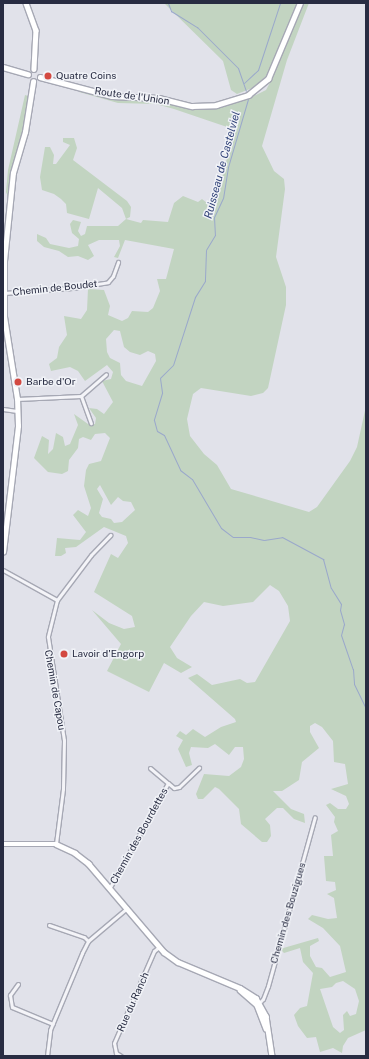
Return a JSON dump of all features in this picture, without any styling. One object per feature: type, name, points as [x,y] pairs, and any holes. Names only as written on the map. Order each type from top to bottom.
[{"type":"street","points":[[26,3],[36,30],[34,69],[28,74]]},
{"type":"street","name":"Route de l'Union","points":[[40,77],[100,94],[159,98],[192,106],[216,105],[248,95],[263,85],[274,70],[300,3]]},
{"type":"street","points":[[3,67],[28,74],[33,82],[25,132],[13,173],[4,261],[4,317],[17,411],[16,449],[3,552]]},
{"type":"street","points":[[33,82],[40,77],[38,71],[34,69]]},
{"type":"street","name":"Chemin de Boudet","points":[[4,293],[72,288],[104,283],[113,276],[118,262]]},
{"type":"street","points":[[16,399],[81,396],[106,374]]},
{"type":"street","points":[[81,396],[92,423]]},
{"type":"street","points":[[3,409],[17,411]]},
{"type":"street","points":[[3,570],[57,600],[91,555],[110,535]]},
{"type":"street","name":"Chemin de Capou","points":[[56,844],[63,789],[64,740],[48,637],[57,600]]},
{"type":"street","name":"Chemin des Bourdettes","points":[[150,768],[174,788],[179,787],[199,768]]},
{"type":"street","name":"Chemin des Bourdettes","points":[[110,888],[168,783]]},
{"type":"street","name":"Chemin des Bouzigues","points":[[258,1004],[268,986],[315,817]]},
{"type":"street","points":[[3,844],[56,844],[75,852],[88,863],[159,947],[178,962],[232,985],[258,1004],[269,1038],[272,1056]]},
{"type":"street","points":[[47,1056],[53,1024],[88,941],[127,909]]},
{"type":"street","points":[[49,925],[84,937],[88,941]]},
{"type":"street","name":"Rue du Ranch","points":[[121,1056],[116,1053],[114,1043],[154,951],[159,947]]},
{"type":"street","points":[[18,984],[10,995],[12,1007],[53,1024]]},
{"type":"green space","points":[[164,3],[297,3],[270,72],[255,87],[237,94],[231,90],[223,61]]},
{"type":"green space","points":[[301,3],[309,3],[287,60],[262,146],[274,171],[284,179],[285,189],[276,257],[286,287],[286,305],[268,388],[263,393],[251,396],[201,388],[193,394],[187,419],[190,436],[204,454],[217,465],[231,489],[309,512],[317,507],[350,461],[357,447],[366,406],[366,1030],[348,1038],[343,1046],[342,1053],[333,1048],[320,1052],[316,1037],[307,1038],[298,1026],[294,1015],[300,1008],[307,1006],[313,973],[303,962],[300,948],[284,953],[280,949],[318,938],[319,941],[310,946],[310,956],[316,967],[322,968],[330,977],[346,972],[340,946],[323,928],[308,919],[312,915],[328,919],[337,918],[334,898],[327,894],[336,890],[335,882],[326,881],[324,856],[333,856],[331,835],[338,831],[334,822],[335,817],[326,805],[330,803],[338,809],[346,809],[349,804],[346,796],[331,789],[348,784],[345,764],[334,762],[333,741],[322,727],[315,723],[310,726],[310,732],[319,748],[302,762],[299,780],[282,791],[273,791],[291,809],[304,814],[305,823],[294,819],[283,808],[277,808],[265,819],[270,825],[271,836],[267,842],[262,842],[241,824],[239,809],[219,789],[215,787],[203,799],[198,799],[196,794],[204,774],[229,776],[241,767],[244,759],[243,747],[235,747],[229,755],[215,744],[208,748],[191,747],[189,753],[192,765],[186,767],[178,749],[183,740],[176,736],[180,731],[186,735],[193,729],[205,737],[221,727],[236,722],[235,719],[188,678],[197,674],[212,685],[240,679],[247,683],[255,682],[290,621],[288,606],[279,591],[270,585],[253,602],[223,606],[204,602],[191,616],[170,647],[177,658],[192,667],[181,673],[164,663],[149,692],[107,671],[121,644],[92,610],[109,623],[124,629],[135,627],[132,616],[94,592],[111,554],[118,558],[128,543],[126,536],[104,527],[76,547],[65,548],[66,553],[61,556],[55,556],[57,538],[80,540],[86,532],[73,515],[78,510],[88,516],[91,508],[84,486],[86,470],[89,464],[101,461],[110,438],[105,433],[95,434],[91,440],[83,437],[79,439],[78,448],[69,460],[68,471],[62,474],[48,472],[34,458],[42,436],[49,440],[48,454],[53,449],[56,433],[63,437],[65,446],[70,444],[78,425],[74,414],[88,424],[95,424],[96,418],[89,408],[97,409],[104,414],[113,402],[102,381],[111,379],[113,372],[107,365],[85,381],[78,371],[70,367],[51,371],[49,364],[57,358],[59,347],[67,335],[64,316],[81,319],[87,310],[88,289],[104,290],[110,306],[108,315],[122,321],[128,318],[132,311],[148,312],[153,308],[160,291],[157,279],[166,279],[174,249],[125,240],[118,258],[114,257],[120,246],[119,240],[99,240],[88,245],[94,256],[88,260],[78,256],[68,257],[59,251],[44,247],[37,241],[37,234],[46,238],[50,244],[69,248],[78,246],[79,239],[72,233],[70,224],[73,220],[81,222],[78,231],[81,236],[85,234],[87,226],[118,226],[126,219],[141,223],[143,220],[168,222],[174,203],[183,196],[198,202],[202,199],[212,207],[216,200],[233,135],[230,128],[174,109],[156,104],[118,103],[79,92],[80,90],[204,109],[256,95],[266,90],[273,77]],"holes":[[[114,330],[120,331],[124,347],[130,352],[140,355],[148,351],[155,354],[156,361],[142,386],[126,381],[121,375],[120,363],[110,358],[107,352],[106,339]],[[100,485],[111,505],[118,497],[123,501],[131,502],[135,510],[122,522],[114,523],[111,519],[102,517],[99,513],[103,499],[97,489]],[[343,981],[355,989],[359,1001],[356,1014],[350,1016],[347,1011],[343,1015],[344,1030],[340,1033],[333,1027],[320,989],[332,987],[336,983]]]},
{"type":"green space","points":[[25,95],[28,96],[24,125],[12,167],[9,199],[6,192],[8,170]]},
{"type":"green space","points":[[63,138],[74,138],[77,148],[73,160],[127,201],[131,207],[130,217],[126,219],[122,208],[98,188],[89,219],[67,213],[66,204],[61,199],[54,194],[42,190],[40,177],[45,147],[50,147],[54,155],[53,164],[56,164],[70,145],[63,142]]},
{"type":"waterway","name":"Ruisseau de Castelviel","points":[[168,3],[171,11],[197,27],[238,68],[246,91]]},
{"type":"waterway","name":"Ruisseau de Castelviel","points":[[244,83],[258,70],[280,3]]},
{"type":"waterway","name":"Ruisseau de Castelviel","points":[[248,99],[228,167],[223,198],[214,217],[215,235],[206,250],[205,281],[195,297],[173,365],[160,378],[162,393],[154,420],[157,431],[164,435],[180,470],[192,479],[221,528],[233,537],[250,537],[264,540],[282,537],[323,559],[331,588],[341,604],[340,610],[344,624],[341,635],[353,669],[354,684],[366,709]]},
{"type":"place","name":"Quatre Coins","points":[[48,76]]},
{"type":"place","name":"Barbe d'Or","points":[[18,382]]},
{"type":"place","name":"Lavoir d'Engorp","points":[[64,654]]}]
